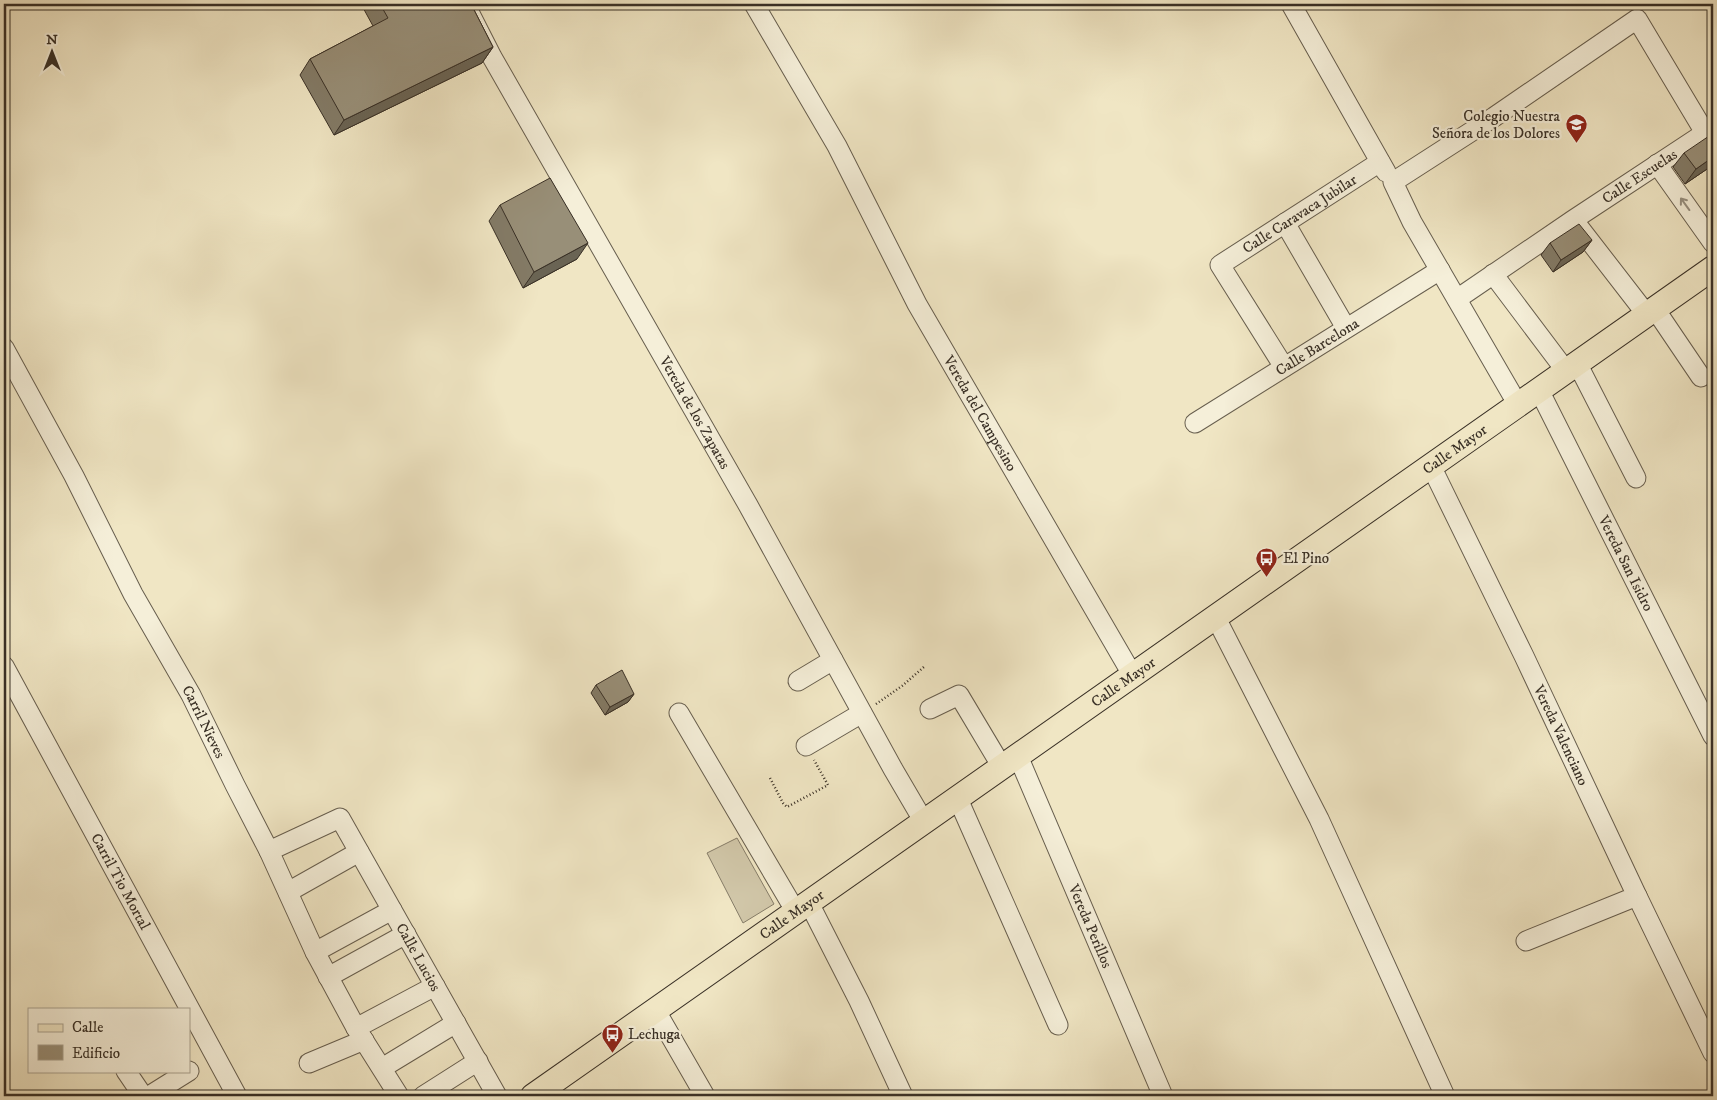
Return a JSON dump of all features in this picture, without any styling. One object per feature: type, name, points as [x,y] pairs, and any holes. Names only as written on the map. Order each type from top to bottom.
[{"type":"main road","name":"Calle Mayor","points":[[533,1096],[1713,268]]},
{"type":"street","name":"Vereda de los Zapatas","points":[[465,4],[492,57],[748,505],[924,822]]},
{"type":"street","name":"Vereda del Campesino","points":[[754,4],[837,146],[917,304],[1133,676]]},
{"type":"street","points":[[1291,4],[1393,182],[1412,222],[1518,405]]},
{"type":"street","points":[[1393,182],[1494,117],[1638,19],[1709,140]]},
{"type":"street","name":"Calle Escuelas","points":[[1457,299],[1657,164],[1709,140]]},
{"type":"street","name":"Calle Caravaca Jubilar","points":[[1284,366],[1220,265],[1380,162]]},
{"type":"street","points":[[1657,164],[1713,244]]},
{"type":"street","points":[[1573,220],[1651,312],[1701,376]]},
{"type":"street","points":[[1285,223],[1346,328]]},
{"type":"street","name":"Calle Barcelona","points":[[1195,423],[1440,270]]},
{"type":"street","points":[[1493,274],[1572,367],[1636,478]]},
{"type":"street","name":"Carril Nieves","points":[[4,348],[74,476],[133,594],[191,695],[234,785],[269,851],[328,977],[360,1034],[399,1096]]},
{"type":"street","name":"Vereda San Isidro","points":[[1539,390],[1713,736]]},
{"type":"street","name":"Vereda Valenciano","points":[[1431,466],[1524,656],[1713,1053]]},
{"type":"street","points":[[1216,618],[1319,819],[1445,1096]]},
{"type":"street","points":[[798,682],[833,660]]},
{"type":"street","name":"Carril Tio Mortal","points":[[4,666],[187,1008]]},
{"type":"street","name":"Vereda Perillos","points":[[930,709],[959,695],[1010,762],[1163,1096]]},
{"type":"street","points":[[679,713],[859,1001],[903,1096]]},
{"type":"street","points":[[806,746],[862,713]]},
{"type":"street","points":[[958,799],[1058,1025]]},
{"type":"street","name":"Calle Lucios","points":[[269,851],[340,818],[497,1096]]},
{"type":"street","points":[[288,892],[360,852]]},
{"type":"street","points":[[1526,941],[1637,896]]},
{"type":"street","points":[[315,952],[392,910]]},
{"type":"street","points":[[328,977],[406,934]]},
{"type":"street","points":[[309,1063],[360,1034],[435,986]]},
{"type":"street","points":[[656,1011],[705,1096]]},
{"type":"street","name":"Carril Tio Mortal","points":[[190,1014],[237,1096]]},
{"type":"street","points":[[382,1068],[456,1023]]},
{"type":"street","points":[[190,1070],[215,1055]]},
{"type":"street","points":[[422,1096],[478,1061]]},
{"type":"street","points":[[127,1072],[143,1096]]},
{"type":"street","points":[[149,1096],[167,1077],[185,1072]]},
{"type":"path","points":[[862,713],[902,686],[924,666]]},
{"type":"path","points":[[770,778],[782,803],[787,807],[828,785],[806,746]]},
{"type":"shaded area","points":[[737,838],[774,904],[743,923],[707,853]]},
{"type":"building","points":[[380,4],[471,4],[493,47],[344,120],[310,59],[388,18]]},
{"type":"building","points":[[1712,134],[1713,157],[1696,169],[1684,153]]},
{"type":"building","points":[[550,178],[588,243],[534,272],[500,205]]},
{"type":"building","points":[[1579,224],[1592,240],[1561,260],[1550,243]]},
{"type":"building","points":[[622,670],[634,694],[610,707],[596,685]]},
{"type":"place","name":"Colegio Nuestra Señora de los Dolores","points":[[1576,144]]},
{"type":"place","name":"El Pino","points":[[1267,577]]},
{"type":"place","name":"Lechuga","points":[[612,1053]]}]
